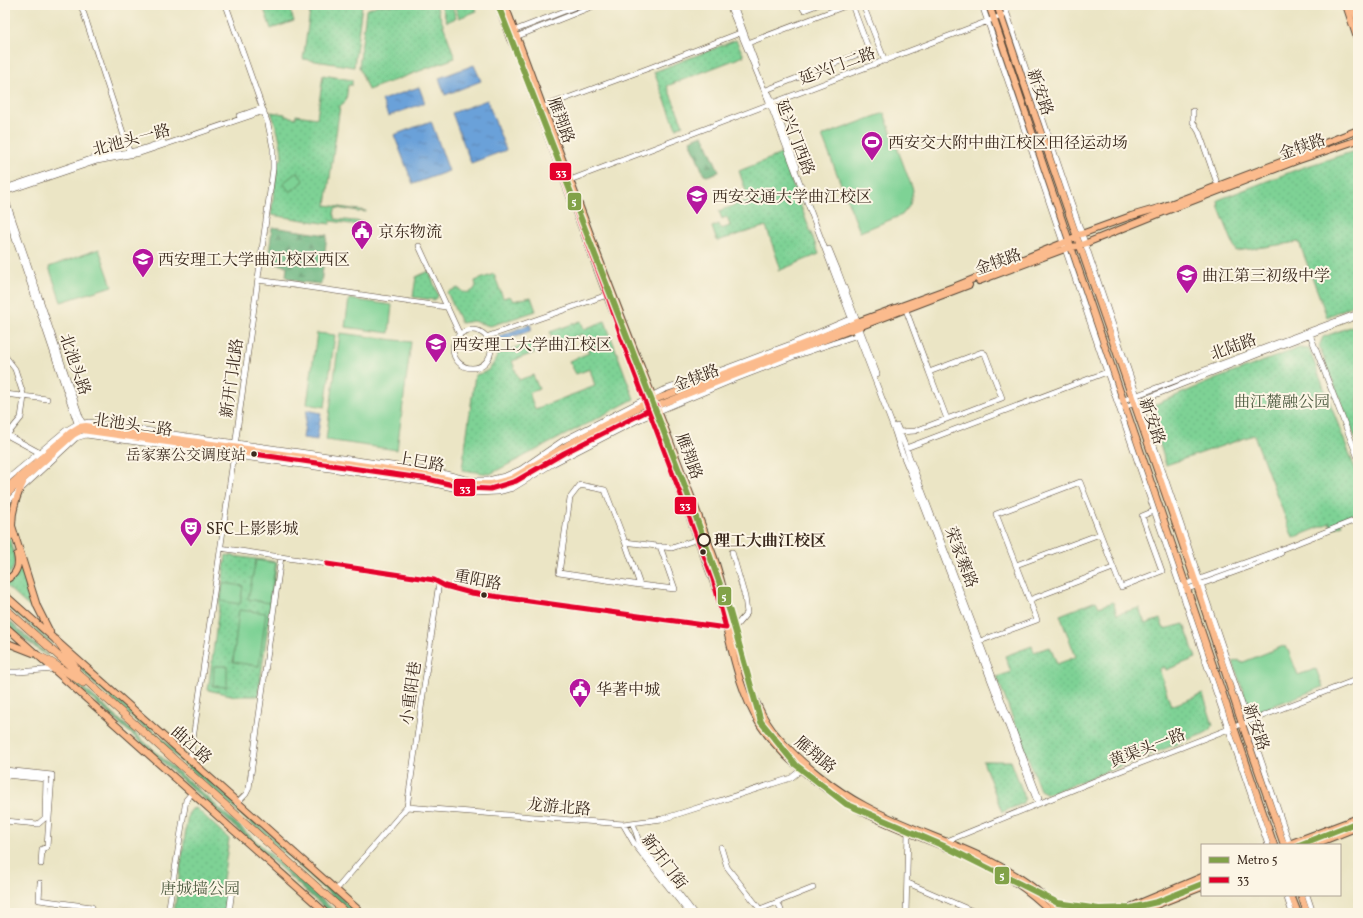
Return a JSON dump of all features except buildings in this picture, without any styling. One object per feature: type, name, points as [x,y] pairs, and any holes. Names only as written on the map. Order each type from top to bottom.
[{"type":"highway","name":"曲江路","points":[[5,608],[340,913]]},
{"type":"highway","name":"曲江路","points":[[5,614],[84,681],[346,913]]},
{"type":"highway","points":[[56,640],[84,681]]},
{"type":"highway","points":[[39,656],[84,681]]},
{"type":"main road","name":"雁翔路","points":[[498,5],[568,182],[610,294],[648,406],[716,588],[758,707],[768,724],[795,755],[837,788],[864,806],[947,841],[1012,872],[1040,892],[1060,913]]},
{"type":"main road","name":"雁翔路","points":[[505,5],[543,107],[568,182]]},
{"type":"main road","name":"新安路","points":[[988,5],[991,20],[1122,408],[1232,729],[1274,844]]},
{"type":"main road","name":"新安路","points":[[998,5],[1004,15],[1288,844]]},
{"type":"main road","points":[[1346,5],[1358,41]]},
{"type":"main road","points":[[1352,5],[1358,21]]},
{"type":"main road","name":"金犊路","points":[[656,403],[808,342],[906,310],[1014,268],[1067,245],[1079,235],[1218,186],[1358,130]]},
{"type":"main road","name":"金犊路","points":[[856,326],[956,286],[1067,245],[1082,245],[1296,161],[1358,140]]},
{"type":"main road","name":"雁翔路","points":[[610,294],[656,403],[718,568],[725,593],[733,657],[744,690],[757,720],[770,738],[801,770],[857,809],[997,870],[1024,887],[1052,913]]},
{"type":"main road","name":"上巳路","points":[[235,449],[429,475],[462,483],[492,484],[511,479],[567,445],[656,403]]},
{"type":"main road","name":"北池头二路","points":[[5,496],[22,478],[81,427],[235,449]]},
{"type":"main road","points":[[5,481],[22,478],[12,513],[13,530],[37,606],[47,627],[56,640]]},
{"type":"main road","name":"北池头二路","points":[[5,489],[22,478]]},
{"type":"main road","points":[[5,526],[10,534],[18,562],[14,575],[5,580]]},
{"type":"main road","name":"曲江路","points":[[5,595],[362,913]]},
{"type":"main road","points":[[5,626],[326,913]]},
{"type":"main road","points":[[5,642],[39,656]]},
{"type":"main road","points":[[1291,844],[1358,818]]},
{"type":"main road","points":[[1316,844],[1358,827]]},
{"type":"main road","points":[[1116,913],[1201,878]]},
{"type":"main road","points":[[1136,913],[1201,887]]},
{"type":"main road","points":[[1291,896],[1298,913]]},
{"type":"main road","points":[[1301,896],[1307,913]]},
{"type":"main road","points":[[1053,905],[1064,913]]},
{"type":"street","points":[[82,5],[129,151]]},
{"type":"street","name":"新开门北路","points":[[190,760],[235,449],[273,163],[272,143],[263,110],[226,5]]},
{"type":"street","points":[[509,36],[580,5]]},
{"type":"street","points":[[516,33],[596,5]]},
{"type":"street","name":"延兴门西路","points":[[729,5],[772,104]]},
{"type":"street","name":"延兴门西路","points":[[734,5],[856,326]]},
{"type":"street","points":[[802,5],[804,10],[817,5]]},
{"type":"street","points":[[748,43],[848,5]]},
{"type":"street","points":[[766,90],[869,50],[852,5]]},
{"type":"street","points":[[863,5],[885,61]]},
{"type":"street","points":[[982,5],[991,20]]},
{"type":"street","points":[[1004,5],[1004,15]]},
{"type":"street","points":[[809,8],[813,18]]},
{"type":"street","name":"延兴门二路","points":[[568,182],[1004,15]]},
{"type":"street","points":[[543,107],[740,33]]},
{"type":"street","name":"北池头一路","points":[[5,188],[96,158],[139,150],[169,141],[263,110]]},
{"type":"street","name":"北池头一路","points":[[5,192],[97,161],[140,153],[263,110]]},
{"type":"street","points":[[1193,111],[1193,122],[1199,132],[1218,186]]},
{"type":"street","name":"北池头路","points":[[5,197],[81,427]]},
{"type":"street","name":"北池头路","points":[[5,209],[81,427]]},
{"type":"street","points":[[1067,245],[1107,372],[1120,401]]},
{"type":"street","points":[[419,246],[446,307],[460,334]]},
{"type":"street","points":[[258,280],[446,307]]},
{"type":"street","points":[[486,337],[610,294]]},
{"type":"street","points":[[906,310],[947,419]]},
{"type":"street","name":"北陆路","points":[[1122,408],[1358,312]]},
{"type":"street","name":"北陆路","points":[[1120,401],[1358,316]]},
{"type":"street","points":[[5,481],[65,431],[81,427],[97,435],[235,449],[430,483],[467,492],[490,493],[513,488],[648,406],[733,380],[795,356],[856,326]]},
{"type":"street","name":"荣家寨路","points":[[856,326],[906,448],[1040,803]]},
{"type":"street","name":"荣家寨路","points":[[856,326],[896,432],[900,448],[1040,803]]},
{"type":"street","points":[[476,331],[486,337],[491,346],[489,356],[483,364],[473,368],[462,365],[455,356],[454,344],[460,334],[476,331]]},
{"type":"street","points":[[1309,333],[1358,458]]},
{"type":"street","points":[[899,432],[915,431],[1002,398],[985,354],[982,352],[929,372]]},
{"type":"street","points":[[5,356],[15,369],[24,397],[21,418],[7,435],[40,452]]},
{"type":"street","points":[[906,448],[1107,372]]},
{"type":"street","points":[[5,394],[47,399]]},
{"type":"street","points":[[1122,408],[1154,511],[1184,588],[1256,564],[1358,522]]},
{"type":"street","points":[[5,504],[76,438],[81,427]]},
{"type":"street","points":[[980,641],[1037,620],[996,514],[1080,482],[1121,586],[1162,571],[1142,516],[1154,511]]},
{"type":"street","points":[[640,585],[626,542],[605,490],[580,485],[570,498],[559,573],[640,585],[675,589],[660,546]]},
{"type":"street","points":[[1198,583],[1358,519]]},
{"type":"street","points":[[1016,565],[1100,534]]},
{"type":"street","points":[[626,542],[672,548],[698,539]]},
{"type":"street","name":"重阳路","points":[[220,548],[434,580],[451,588],[471,593],[729,627]]},
{"type":"street","points":[[729,627],[736,626],[747,612],[746,597],[732,552]]},
{"type":"street","points":[[238,803],[249,788],[281,557]]},
{"type":"street","points":[[1029,600],[1113,568]]},
{"type":"street","name":"小重阳巷","points":[[408,807],[439,582]]},
{"type":"street","points":[[5,672],[54,669]]},
{"type":"street","name":"黄渠头一路","points":[[947,841],[1040,803],[1358,679]]},
{"type":"street","points":[[1232,729],[1268,844]]},
{"type":"street","name":"龙游北路","points":[[408,807],[623,824],[633,823],[675,815],[791,778],[807,765]]},
{"type":"street","points":[[5,770],[52,775],[47,848],[42,849],[41,864]]},
{"type":"street","points":[[5,775],[46,779],[45,818],[38,824],[5,821]]},
{"type":"street","points":[[168,913],[186,800],[192,793]]},
{"type":"street","points":[[336,890],[408,807]]},
{"type":"street","name":"新开门街","points":[[633,823],[639,842],[694,913]]},
{"type":"street","name":"新开门街","points":[[623,824],[635,845],[689,913]]},
{"type":"street","points":[[906,913],[908,883],[908,832]]},
{"type":"street","points":[[721,847],[727,866],[762,911],[778,902],[813,888]]},
{"type":"street","points":[[40,883],[39,900],[92,907],[94,913]]},
{"type":"street","points":[[908,883],[977,913]]},
{"type":"street","points":[[229,913],[232,890]]},
{"type":"street","points":[[1286,896],[1292,913]]},
{"type":"street","points":[[1307,896],[1314,913]]},
{"type":"street","points":[[778,902],[782,913]]},
{"type":"green space","points":[[288,5],[294,21],[271,29],[263,6]]},
{"type":"green space","points":[[311,5],[362,5],[354,67],[303,59]]},
{"type":"green space","points":[[378,5],[436,5],[455,58],[368,90],[359,67],[366,10]]},
{"type":"green space","points":[[441,5],[452,5],[456,18],[447,22]]},
{"type":"green space","points":[[459,5],[474,5],[477,11],[459,18],[455,7]]},
{"type":"green space","points":[[736,40],[744,56],[667,86],[683,125],[676,128],[654,72]]},
{"type":"green space","points":[[323,75],[352,80],[352,85],[348,85],[346,101],[340,106],[326,205],[366,211],[357,212],[337,208],[335,209],[334,215],[335,219],[364,222],[364,226],[331,221],[330,224],[271,215],[278,161],[282,159],[279,136],[271,112],[285,114],[285,116],[296,118],[296,115],[317,118]]},
{"type":"green space","points":[[884,113],[913,190],[910,205],[902,215],[860,232],[822,136]]},
{"type":"green space","points":[[702,135],[719,171],[707,176],[704,175],[690,140]]},
{"type":"green space","points":[[1358,150],[1358,303],[1327,317],[1299,242],[1236,251],[1219,208],[1218,200],[1301,168]]},
{"type":"green space","points":[[781,154],[819,254],[778,271],[780,267],[766,226],[717,241],[712,227],[719,224],[721,229],[730,226],[728,219],[726,217],[722,219],[719,211],[749,200],[739,171]]},
{"type":"green space","points":[[297,172],[304,181],[290,192],[283,183]]},
{"type":"green space","points":[[272,227],[327,235],[321,284],[300,282],[286,277],[287,266],[275,264],[272,261],[273,255],[269,254]]},
{"type":"green space","points":[[99,249],[112,286],[61,302],[49,267]]},
{"type":"green space","points":[[429,271],[438,295],[437,298],[434,300],[413,297],[416,277]]},
{"type":"green space","points":[[494,274],[503,298],[510,296],[513,301],[531,297],[536,311],[490,326],[473,321],[461,323],[447,292],[458,288],[463,292],[471,292],[476,286],[475,281]]},
{"type":"green space","points":[[349,299],[392,305],[389,333],[345,327]]},
{"type":"green space","points":[[581,321],[584,329],[605,321],[634,399],[490,474],[462,470],[475,375],[490,369],[498,354],[531,342],[536,352],[512,361],[519,380],[533,375],[539,389],[529,393],[535,409],[595,386],[590,369],[576,374],[569,361],[589,353],[582,334],[555,344],[550,332]]},
{"type":"green space","points":[[1358,324],[1358,445],[1319,346],[1323,337]]},
{"type":"green space","points":[[317,333],[335,335],[325,407],[307,404]]},
{"type":"green space","points":[[340,333],[411,342],[397,450],[326,440]]},
{"type":"green space","name":"曲江麓融公园","points":[[1299,348],[1309,349],[1358,476],[1358,512],[1339,519],[1342,525],[1332,529],[1330,523],[1293,538],[1254,435],[1166,465],[1149,407],[1216,379]]},
{"type":"green space","points":[[5,530],[13,548],[14,562],[10,573],[5,577]]},
{"type":"green space","points":[[226,555],[277,562],[258,696],[235,696],[208,690]]},
{"type":"green space","points":[[256,560],[276,563],[269,603],[248,599]]},
{"type":"green space","points":[[21,563],[39,616],[5,585]]},
{"type":"green space","points":[[223,583],[243,586],[240,604],[221,601]]},
{"type":"green space","points":[[5,599],[39,629],[54,648],[5,605]]},
{"type":"green space","points":[[1096,601],[1099,607],[1113,602],[1117,614],[1139,608],[1145,624],[1160,619],[1164,629],[1184,624],[1196,658],[1166,670],[1165,667],[1159,669],[1171,706],[1203,694],[1213,725],[1210,730],[1203,734],[1048,794],[1040,790],[997,677],[1011,672],[1005,656],[1032,646],[1034,652],[1050,647],[1057,664],[1076,657],[1060,615]]},
{"type":"green space","points":[[239,610],[266,613],[259,666],[233,662]]},
{"type":"green space","points":[[5,617],[48,655],[47,656],[29,643],[5,623]]},
{"type":"green space","points":[[1286,645],[1298,675],[1316,669],[1323,687],[1251,714],[1233,662],[1239,660],[1241,663]]},
{"type":"green space","points":[[71,657],[358,913],[351,913],[92,682]]},
{"type":"green space","points":[[214,666],[227,666],[227,687],[213,686]]},
{"type":"green space","points":[[57,670],[78,683],[93,696],[337,913],[330,913],[108,713]]},
{"type":"green space","points":[[983,761],[1011,761],[1025,798],[1022,804],[1002,812]]},
{"type":"green space","name":"唐城墙公园","points":[[196,808],[229,839],[222,886],[229,887],[225,913],[174,913],[188,814],[192,809]]},
{"type":"water","points":[[474,65],[481,81],[445,95],[439,78]]},
{"type":"water","points":[[419,87],[425,103],[388,116],[382,100]]},
{"type":"water","points":[[487,100],[506,150],[471,163],[452,113]]},
{"type":"water","points":[[431,121],[449,171],[413,184],[394,135]]},
{"type":"water","points":[[530,324],[532,330],[499,342],[497,337]]},
{"type":"water","points":[[307,410],[321,413],[317,440],[303,438]]},
{"type":"metro line","name":"5","points":[[498,5],[683,481],[730,612],[761,722],[796,765],[846,804],[944,846],[1058,903],[1099,909],[1131,908],[1157,902],[1201,884]]},
{"type":"metro line","name":"5","points":[[1302,844],[1358,822]]},
{"type":"transit line","name":"33","points":[[327,564],[434,580],[445,586],[471,593],[726,628],[713,579],[624,345],[607,294],[498,5]]},
{"type":"transit line","name":"33","points":[[254,454],[428,479],[466,488],[490,489],[516,481],[564,453],[657,406],[656,405]]},
{"type":"place","name":"西安交大附中曲江校区田径运动场","points":[[872,162]]},
{"type":"place","name":"西安交通大学曲江校区","points":[[697,216]]},
{"type":"place","name":"京东物流","points":[[362,250]]},
{"type":"place","name":"西安理工大学曲江校区西区","points":[[143,278]]},
{"type":"place","name":"曲江第三初级中学","points":[[1187,294]]},
{"type":"place","name":"西安理工大学曲江校区","points":[[436,364]]},
{"type":"place","name":"岳家寨公交调度站","points":[[254,454]]},
{"type":"place","name":"理工大曲江校区","points":[[704,540]]},
{"type":"place","name":"SFC上影影城","points":[[191,548]]},
{"type":"place","name":"华著中城","points":[[580,708]]}]
